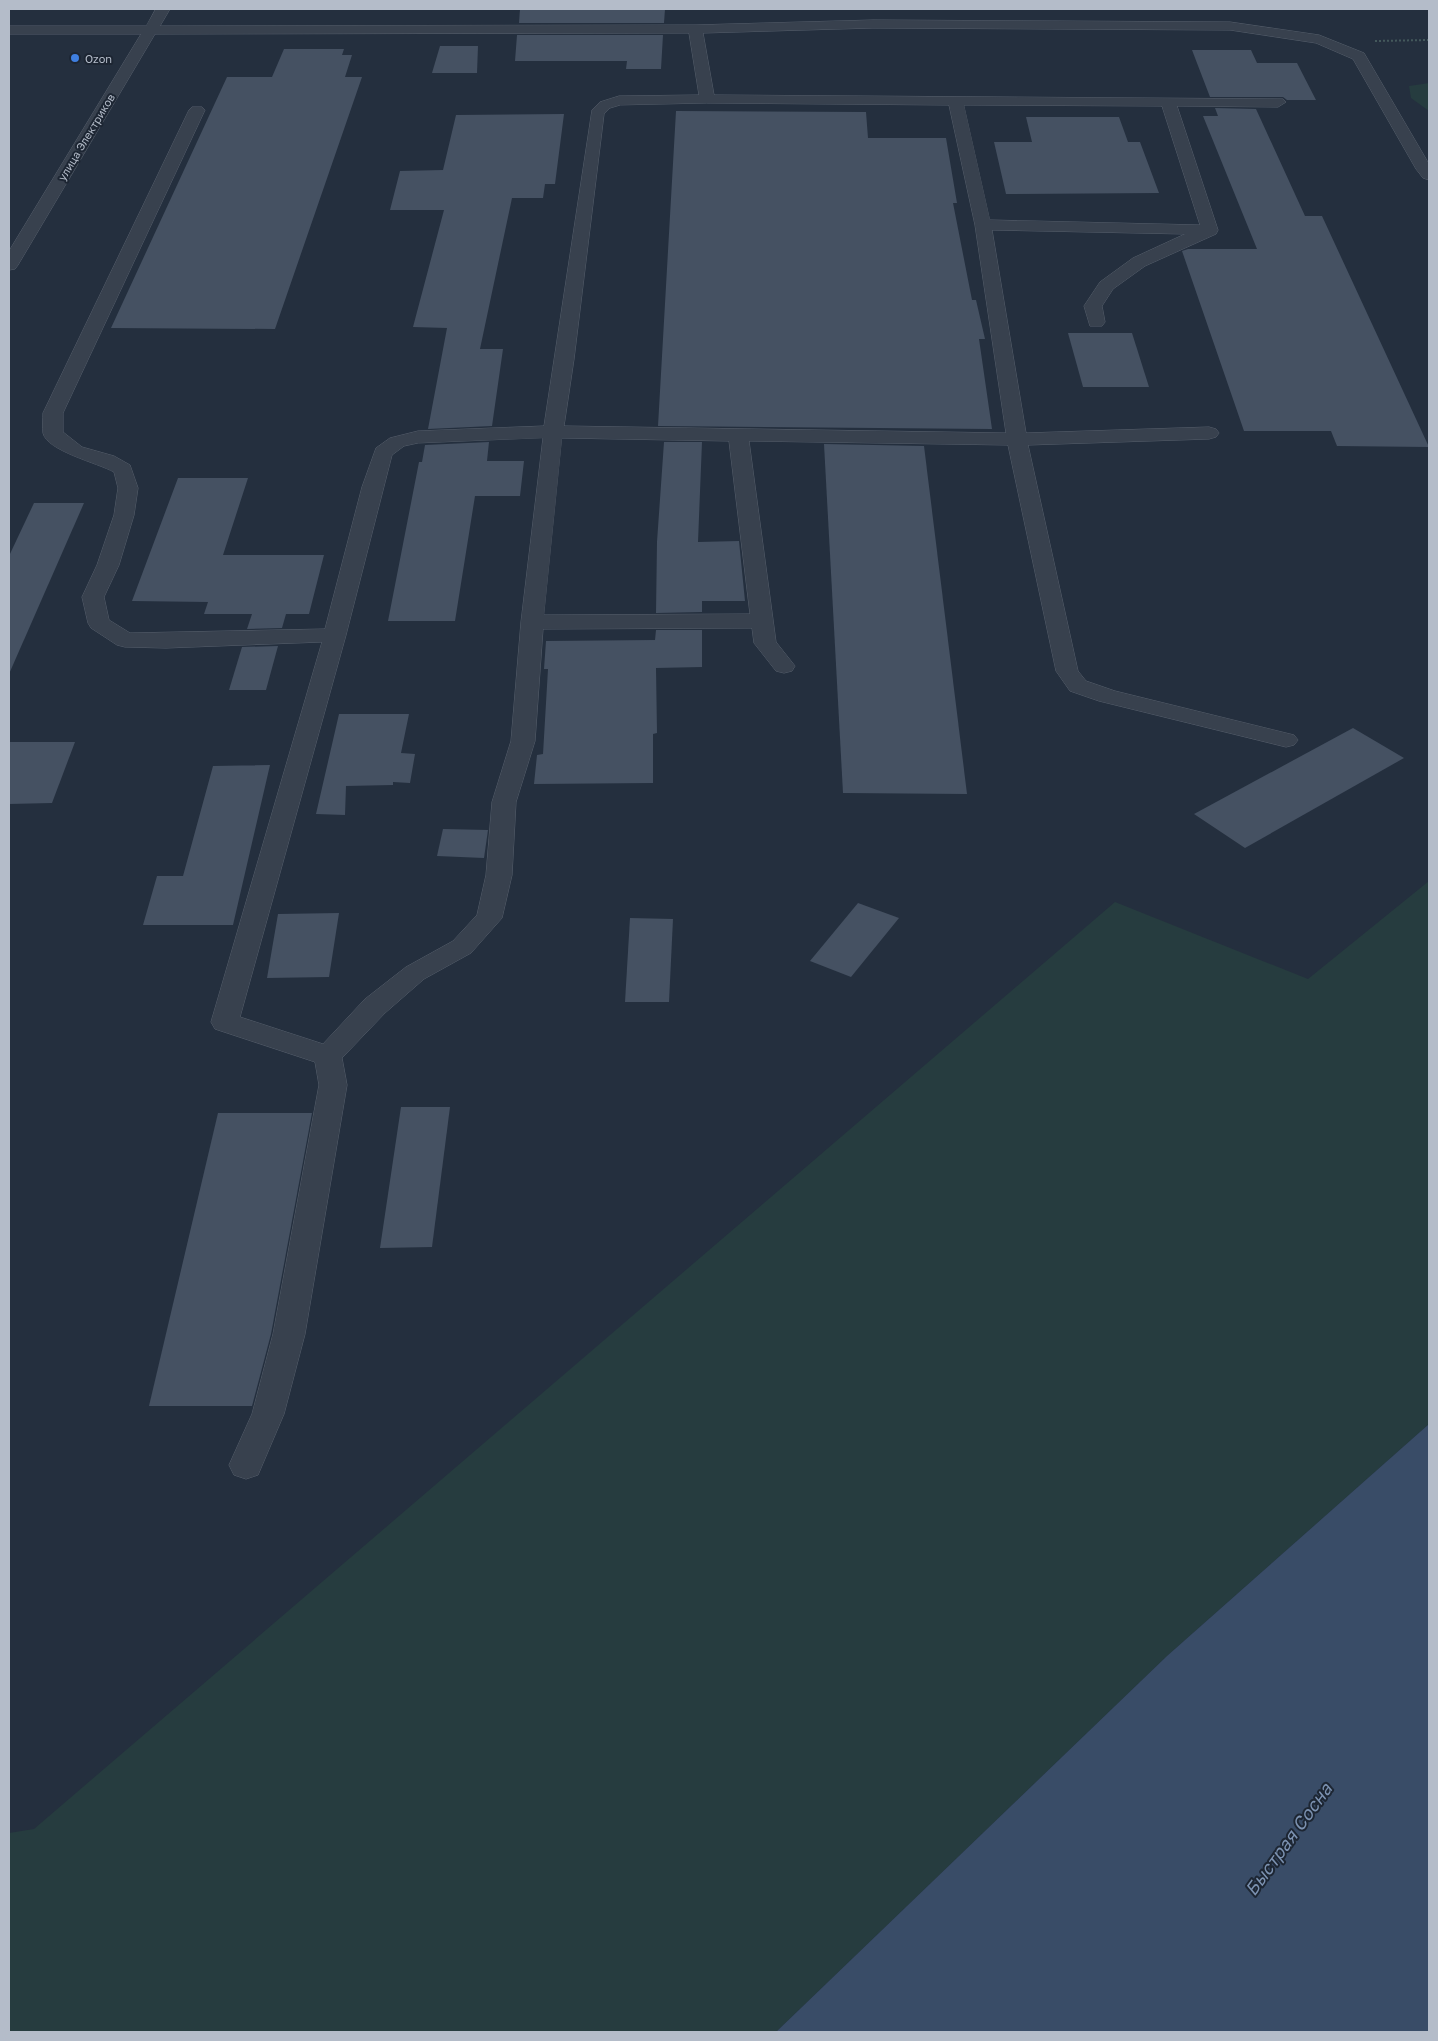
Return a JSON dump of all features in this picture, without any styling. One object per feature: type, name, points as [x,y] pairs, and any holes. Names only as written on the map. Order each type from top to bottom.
[{"type":"street","name":"улица Электриков","points":[[9,265],[163,9]]},
{"type":"street","points":[[975,16],[992,10]]},
{"type":"street","points":[[206,31],[215,16]]},
{"type":"street","points":[[9,30],[206,31],[490,23],[609,22],[695,29],[874,24],[975,16],[1230,26],[1319,39],[1359,56],[1429,175]]},
{"type":"street","points":[[695,29],[708,99]]},
{"type":"street","points":[[328,1056],[374,1006],[415,973],[462,947],[489,918],[499,875],[504,802],[523,741],[532,622],[553,432],[565,359],[597,113],[605,105],[619,101],[708,99],[1278,102]]},
{"type":"street","points":[[955,100],[983,225],[1017,439],[1067,671],[1078,686],[1107,696],[1286,740]]},
{"type":"street","points":[[1168,101],[1210,230]]},
{"type":"street","points":[[197,110],[52,413],[53,434],[75,451],[107,460],[123,468],[128,488],[124,515],[108,565],[93,597],[99,624],[125,640],[166,641],[335,635]]},
{"type":"street","points":[[983,225],[1210,230]]},
{"type":"street","points":[[1096,322],[1093,306],[1106,286],[1139,262],[1210,230]]},
{"type":"street","points":[[328,1056],[225,1022],[335,635],[372,487],[383,452],[397,442],[418,437],[553,432],[1017,439],[1209,433]]},
{"type":"street","points":[[738,435],[765,643],[784,666]]},
{"type":"street","points":[[532,622],[761,621]]},
{"type":"street","points":[[246,1465],[268,1414],[290,1334],[333,1085],[328,1056]]},
{"type":"path","points":[[1369,42],[1429,40]]},
{"type":"green space","points":[[1429,83],[1429,111],[1411,98],[1409,86]]},
{"type":"green space","points":[[1429,881],[1429,1424],[1167,1656],[776,2032],[9,2032],[9,1833],[34,1829],[1115,902],[1308,979]]},
{"type":"water","name":"Быстрая Сосна","points":[[1429,1424],[1429,2032],[776,2032],[1167,1656]]},
{"type":"building","points":[[520,9],[665,9],[664,23],[519,23]]},
{"type":"building","points":[[517,35],[663,35],[661,69],[626,69],[627,61],[515,61]]},
{"type":"building","points":[[440,46],[478,46],[477,73],[432,73]]},
{"type":"building","points":[[284,49],[344,49],[342,55],[352,55],[345,77],[362,77],[275,329],[111,328],[227,77],[272,77]]},
{"type":"building","points":[[1192,50],[1251,50],[1257,63],[1297,63],[1316,100],[1287,100],[1283,97],[1210,97]]},
{"type":"building","points":[[1215,108],[1256,109],[1305,216],[1322,216],[1429,447],[1337,446],[1331,431],[1244,431],[1182,251],[1188,249],[1257,249],[1203,116],[1218,116]]},
{"type":"building","points":[[676,111],[866,112],[868,138],[946,138],[957,203],[953,203],[972,300],[976,300],[985,339],[979,339],[992,429],[658,426]]},
{"type":"building","points":[[564,114],[555,184],[545,184],[543,198],[512,198],[480,349],[503,349],[492,426],[428,429],[447,328],[413,327],[444,210],[390,210],[400,171],[443,170],[456,115]]},
{"type":"building","points":[[1026,117],[1119,117],[1128,142],[1140,142],[1159,193],[1006,194],[994,142],[1032,142]]},
{"type":"building","points":[[1068,333],[1132,333],[1149,387],[1083,387]]},
{"type":"building","points":[[489,442],[487,461],[524,461],[520,496],[475,496],[455,621],[388,621],[419,462],[422,462],[425,445]]},
{"type":"building","points":[[664,442],[702,442],[698,542],[739,541],[745,601],[702,601],[702,612],[656,613],[657,542]]},
{"type":"building","points":[[824,444],[924,446],[967,794],[843,793]]},
{"type":"building","points":[[178,478],[248,478],[223,555],[324,555],[309,614],[286,614],[282,628],[247,629],[252,614],[204,614],[208,602],[132,601]]},
{"type":"building","points":[[34,503],[84,503],[9,674],[9,556]]},
{"type":"building","points":[[656,630],[702,630],[702,667],[656,668],[657,733],[653,734],[653,783],[534,784],[537,755],[543,754],[548,669],[544,669],[546,641],[655,640]]},
{"type":"building","points":[[278,646],[266,690],[229,690],[242,647]]},
{"type":"building","points":[[339,714],[409,714],[401,753],[415,754],[410,783],[393,782],[393,785],[346,786],[345,815],[316,814]]},
{"type":"building","points":[[1353,728],[1404,758],[1245,848],[1194,814]]},
{"type":"building","points":[[9,742],[75,742],[52,803],[9,804]]},
{"type":"building","points":[[270,765],[233,925],[143,925],[157,876],[183,876],[213,766]]},
{"type":"building","points":[[443,829],[488,830],[484,858],[437,856]]},
{"type":"building","points":[[858,903],[899,918],[851,977],[810,961]]},
{"type":"building","points":[[339,913],[329,977],[267,978],[278,914]]},
{"type":"building","points":[[630,918],[673,919],[669,1002],[625,1002]]},
{"type":"building","points":[[401,1107],[450,1107],[432,1247],[380,1248]]},
{"type":"building","points":[[218,1113],[312,1113],[271,1334],[252,1406],[149,1406]]},
{"type":"place","name":"Ozon","points":[[75,58]]}]
